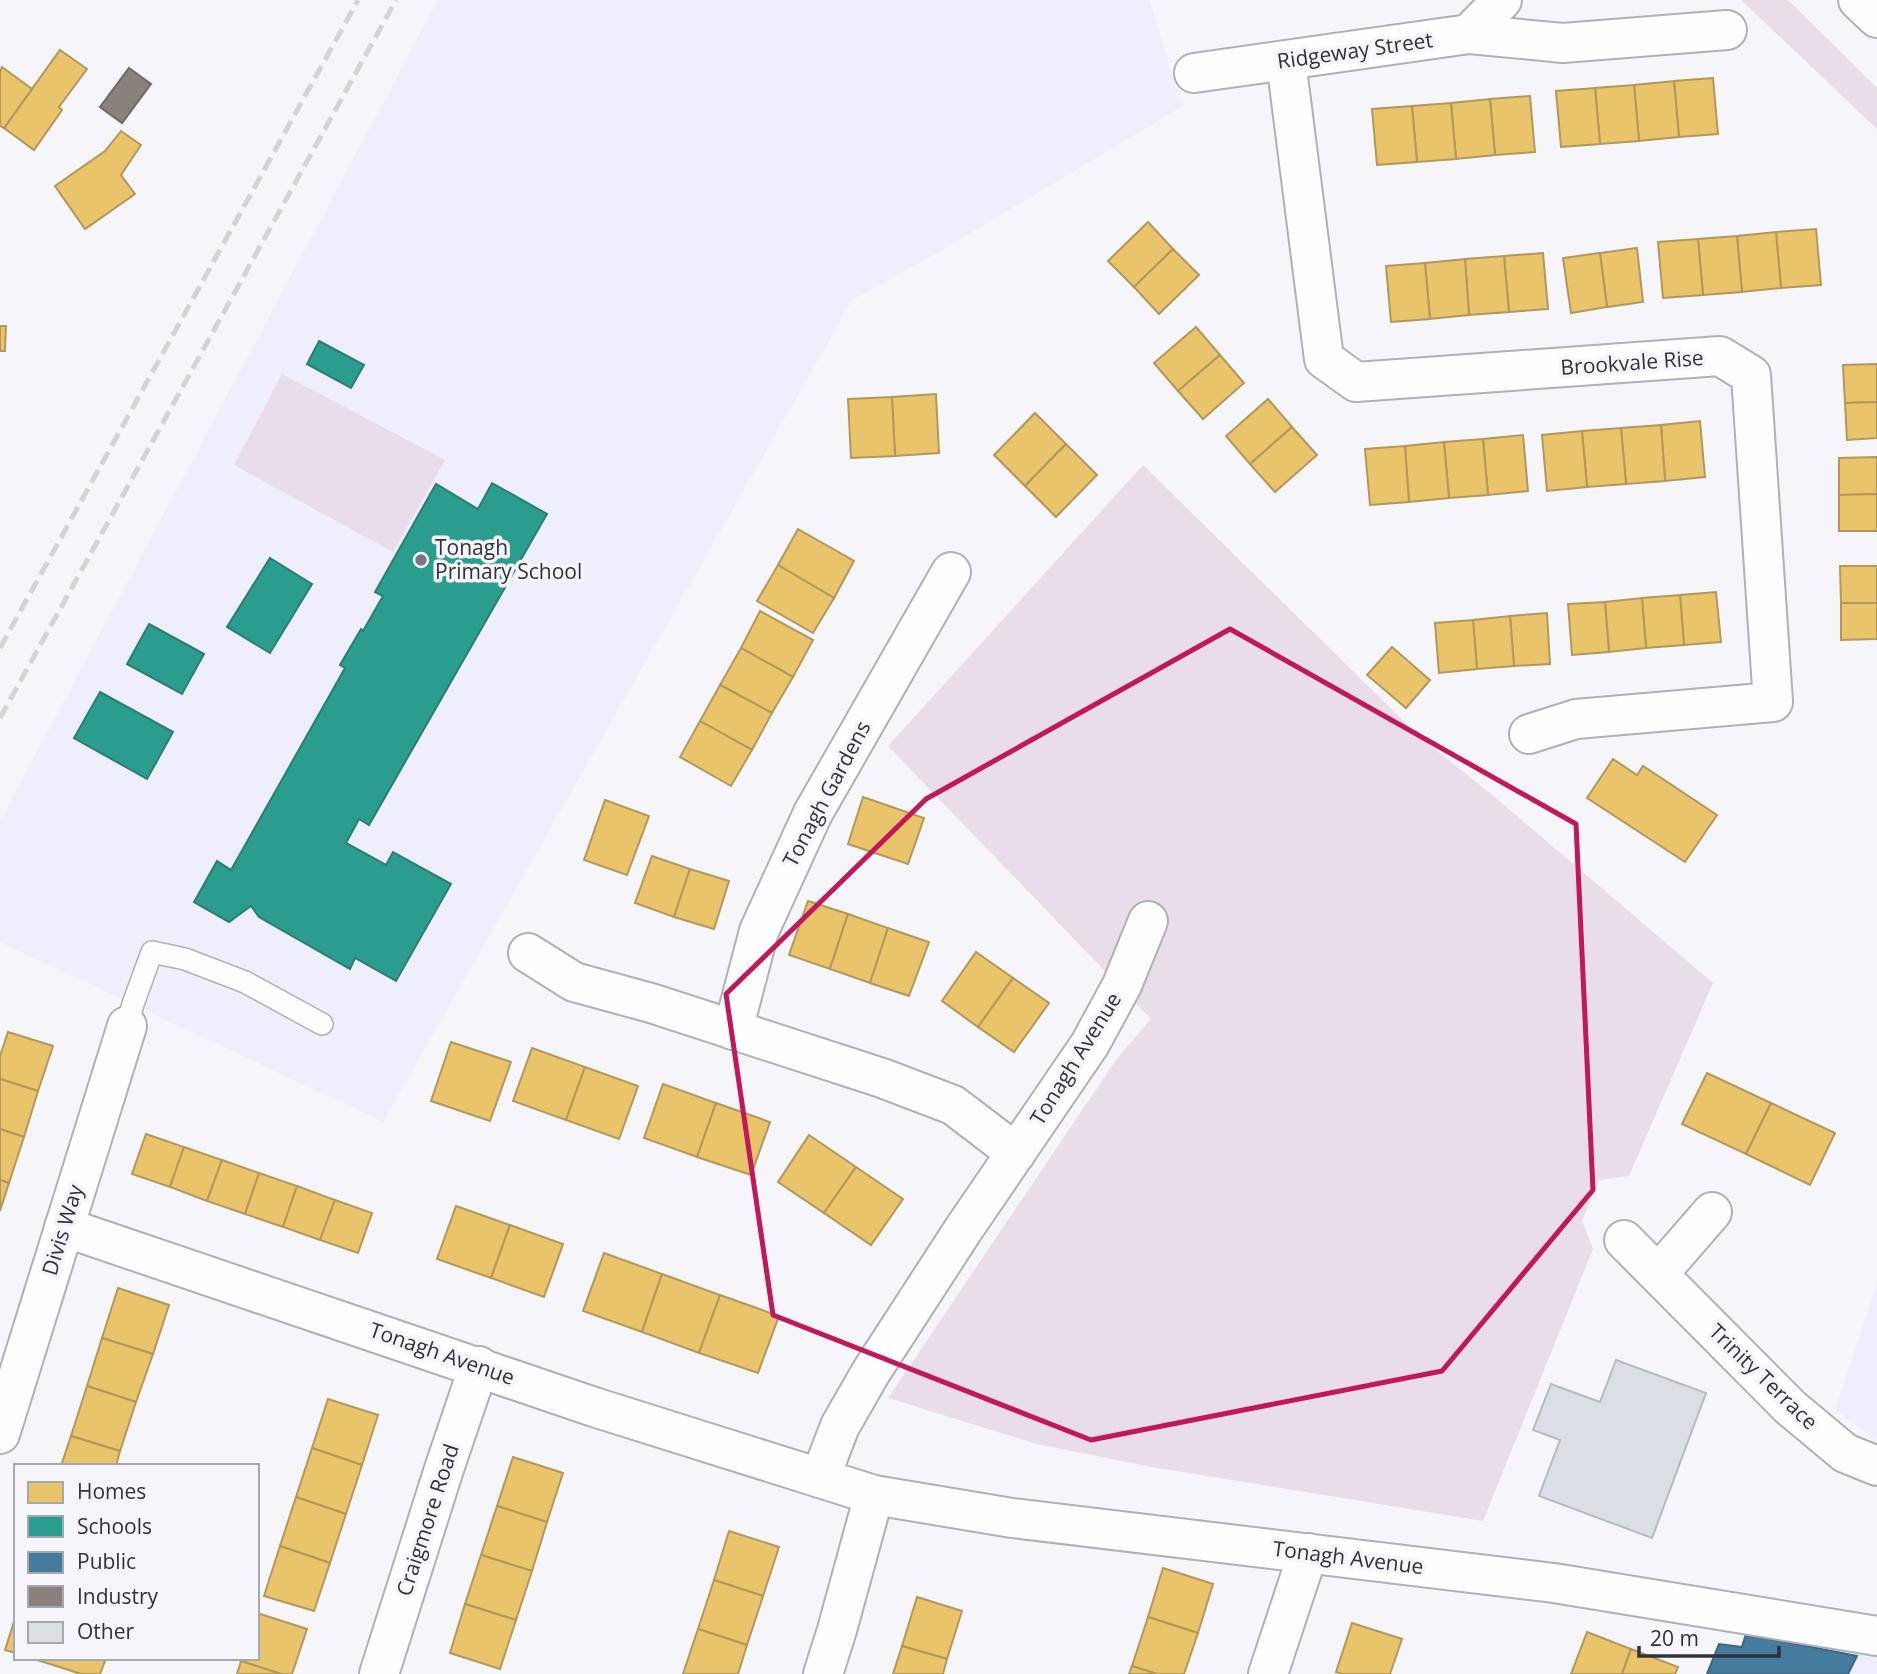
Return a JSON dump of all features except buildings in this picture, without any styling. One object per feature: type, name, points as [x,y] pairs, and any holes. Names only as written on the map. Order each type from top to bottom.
[{"type":"street","points":[[1469,34],[1502,0]]},
{"type":"street","points":[[1858,0],[1877,18]]},
{"type":"street","name":"Ridgeway Street","points":[[1194,73],[1469,34],[1563,43],[1727,30]]},
{"type":"street","name":"Brookvale Rise","points":[[1286,61],[1324,359],[1356,382],[1720,356],[1751,375],[1773,702],[1576,719],[1529,734]]},
{"type":"street","name":"Tonagh Gardens","points":[[733,1030],[759,931],[813,813],[951,572]]},
{"type":"street","name":"Tonagh Avenue","points":[[821,1478],[840,1426],[871,1372],[963,1230],[1090,1044],[1122,985],[1148,921]]},
{"type":"street","points":[[528,953],[574,982],[651,1003],[882,1078],[953,1105],[1016,1153]]},
{"type":"street","name":"Divis Way","points":[[0,1434],[127,1026]]},
{"type":"street","points":[[1659,1273],[1712,1212]]},
{"type":"street","name":"Tonagh Avenue","points":[[64,1227],[594,1407],[874,1495],[1012,1518],[1555,1583],[1877,1636]]},
{"type":"street","name":"Trinity Terrace","points":[[1624,1240],[1790,1407],[1845,1453],[1877,1466]]},
{"type":"street","name":"Craigmore Road","points":[[379,1674],[479,1366]]},
{"type":"street","points":[[823,1674],[874,1495]]},
{"type":"street","points":[[1268,1674],[1308,1553]]},
{"type":"lane","points":[[127,1026],[152,952],[185,959],[245,982],[322,1024]]},
{"type":"highlighted area","points":[[1230,629],[1576,824],[1593,1190],[1442,1371],[1091,1440],[773,1315],[726,994],[926,799]]},
{"type":"shaded area","name":"Tonagh Primary School","points":[[438,0],[1149,0],[1183,106],[941,251],[852,300],[383,1122],[0,942],[0,821]]},
{"type":"shaded area","points":[[1741,0],[1788,0],[1877,88],[1877,129]]},
{"type":"shaded area","points":[[282,374],[445,460],[393,552],[234,465]]},
{"type":"shaded area","points":[[1143,465],[1420,737],[1713,983],[1629,1176],[1599,1180],[1582,1221],[1593,1249],[1483,1521],[1152,1467],[1037,1444],[888,1398],[1116,1060],[1151,1019],[888,746]]},
{"type":"shaded area","points":[[1877,1285],[1877,1441],[1835,1410]]},
{"type":"shaded area","points":[[1877,1617],[1877,1674],[1848,1674],[1857,1656]]},
{"type":"railway","points":[[0,648],[358,0]]},
{"type":"railway","points":[[0,718],[396,0]]},
{"type":"place","name":"Tonagh Primary School","points":[[421,560]]}]
